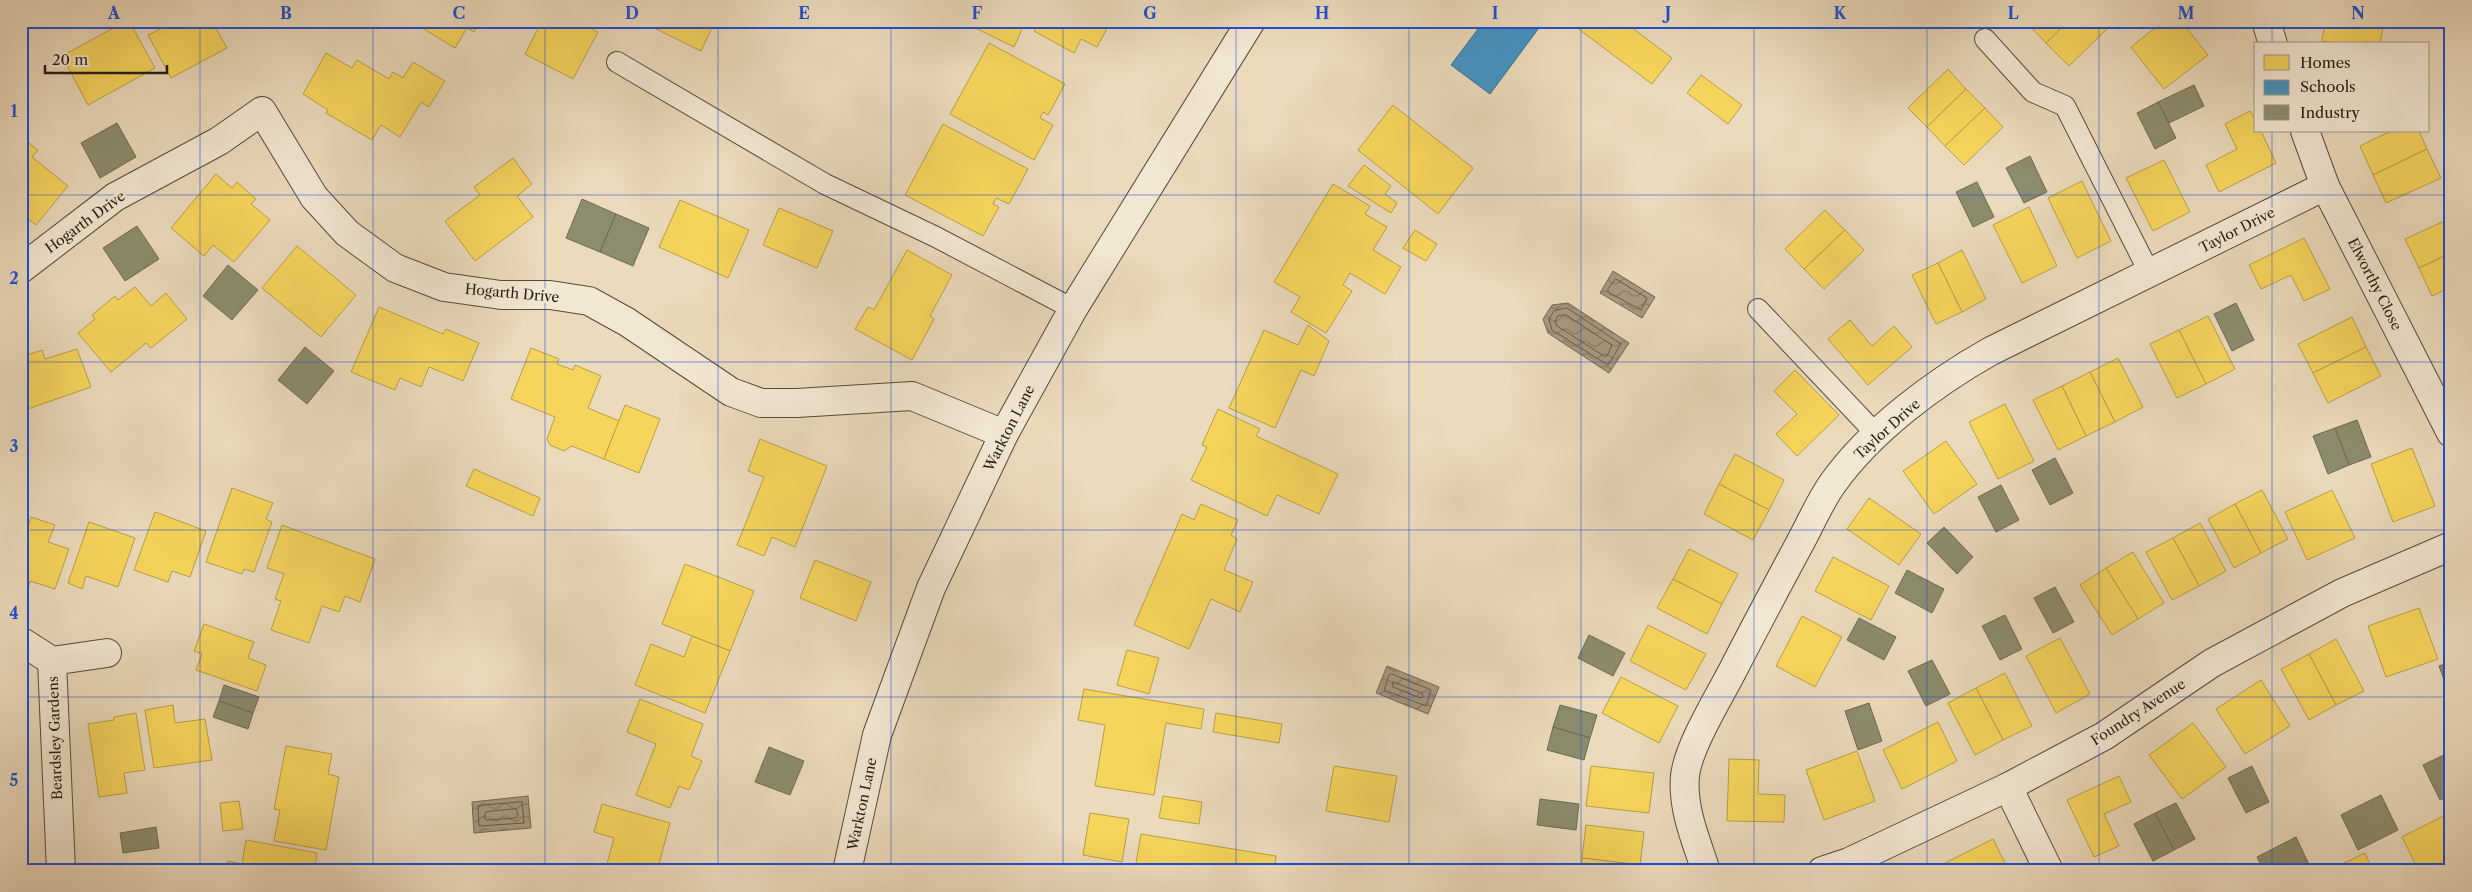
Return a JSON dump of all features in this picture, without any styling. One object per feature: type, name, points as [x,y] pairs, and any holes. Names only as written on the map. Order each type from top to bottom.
[{"type":"street","name":"Warkton Lane","points":[[847,871],[877,735],[931,588],[1004,434],[1072,309],[1251,21]]},
{"type":"street","points":[[2266,21],[2271,42]]},
{"type":"street","name":"Hogarth Drive","points":[[21,269],[115,197],[219,141],[262,111],[314,197],[348,233],[395,268],[444,287],[501,295],[550,295],[589,302],[627,322],[731,392],[761,403],[797,403],[912,396],[1004,434]]},
{"type":"street","name":"Elworthy Close","points":[[2305,132],[2325,186],[2451,433]]},
{"type":"street","name":"Taylor Drive","points":[[1706,871],[1693,831],[1685,788],[1685,773],[1696,742],[1778,583],[1832,484],[1857,454],[1877,435],[1959,368],[1991,350],[2150,274],[2325,186]]},
{"type":"street","name":"Foundry Avenue","points":[[1822,871],[1849,862],[2008,787],[2104,736],[2212,663],[2342,592],[2451,546]]},
{"type":"street","points":[[24,643],[52,661]]},
{"type":"street","name":"Beardsley Gardens","points":[[61,871],[52,661],[107,653]]},
{"type":"street","points":[[2008,787],[2049,871]]},
{"type":"lane","points":[[1984,38],[2034,92],[2065,106],[2150,274]]},
{"type":"lane","points":[[617,62],[825,184],[936,237],[1072,309]]},
{"type":"lane","points":[[1758,309],[1877,435]]},
{"type":"water","points":[[1613,271],[1655,297],[1642,318],[1600,293]]},
{"type":"water","points":[[1568,303],[1629,343],[1609,373],[1548,333],[1543,319],[1552,305]]},
{"type":"water","points":[[1387,666],[1439,687],[1428,714],[1376,693]]},
{"type":"water","points":[[528,796],[531,828],[474,833],[472,802]]},
{"type":"building: Homes","points":[[129,21],[155,68],[88,105],[62,56]]},
{"type":"building: Homes","points":[[163,21],[212,21],[227,48],[171,78],[148,35],[166,26]]},
{"type":"building: Homes","points":[[419,21],[480,21],[474,32],[467,28],[455,48],[417,25]]},
{"type":"building: Homes","points":[[542,21],[578,21],[598,32],[573,79],[525,54]]},
{"type":"building: Homes","points":[[640,21],[715,21],[701,51]]},
{"type":"building: Homes","points":[[968,21],[1017,21],[1024,25],[1014,47],[967,24]]},
{"type":"building: Homes","points":[[1039,21],[1111,21],[1097,47],[1081,39],[1074,53],[1034,31]]},
{"type":"building: Homes","points":[[1568,21],[1623,21],[1672,58],[1652,84]]},
{"type":"building: Homes","points":[[2025,21],[2068,21],[2046,43]]},
{"type":"building: Homes","points":[[2068,21],[2104,21],[2109,27],[2069,66],[2046,43]]},
{"type":"building: Homes","points":[[2164,21],[2181,21],[2208,55],[2164,89],[2131,47]]},
{"type":"building: Homes","points":[[2325,21],[2384,21],[2380,42],[2322,41]]},
{"type":"building: Homes","points":[[989,43],[1065,84],[1048,115],[1043,112],[1040,118],[1053,125],[1034,160],[950,114]]},
{"type":"building: Homes","points":[[326,53],[352,68],[357,60],[389,79],[393,72],[403,78],[413,62],[445,81],[429,107],[421,102],[400,137],[381,125],[372,140],[326,113],[328,110],[303,94]]},
{"type":"building: Homes","points":[[1948,69],[1966,89],[1927,127],[1908,108]]},
{"type":"building: Homes","points":[[1701,75],[1742,105],[1728,124],[1687,93]]},
{"type":"building: Homes","points":[[1966,89],[1985,108],[1945,146],[1927,127]]},
{"type":"building: Homes","points":[[1393,105],[1473,168],[1438,214],[1358,150]]},
{"type":"building: Homes","points":[[1985,108],[2003,127],[1964,165],[1945,146]]},
{"type":"building: Homes","points":[[2250,111],[2254,118],[2254,132],[2261,132],[2276,163],[2219,192],[2206,165],[2237,149],[2225,124]]},
{"type":"building: Homes","points":[[943,124],[1028,169],[1009,204],[996,198],[993,204],[999,207],[983,236],[905,195]]},
{"type":"building: Homes","points":[[2389,132],[2419,132],[2427,149],[2373,175],[2360,146]]},
{"type":"building: Homes","points":[[21,137],[38,150],[32,157],[68,186],[36,225],[21,213]]},
{"type":"building: Homes","points":[[2427,149],[2441,178],[2386,203],[2373,175]]},
{"type":"building: Homes","points":[[513,158],[532,184],[517,196],[533,217],[475,261],[445,221],[480,195],[474,187]]},
{"type":"building: Homes","points":[[2164,160],[2190,212],[2153,231],[2126,178]]},
{"type":"building: Homes","points":[[1364,165],[1391,186],[1385,194],[1397,203],[1391,213],[1348,186]]},
{"type":"building: Homes","points":[[216,174],[232,188],[237,182],[256,199],[251,204],[270,220],[234,262],[213,245],[204,256],[171,228]]},
{"type":"building: Homes","points":[[2082,181],[2111,241],[2077,258],[2048,198]]},
{"type":"building: Homes","points":[[1333,184],[1370,206],[1365,214],[1387,227],[1373,250],[1401,267],[1385,294],[1350,273],[1343,285],[1352,291],[1326,333],[1291,312],[1300,297],[1274,282]]},
{"type":"building: Homes","points":[[680,200],[749,230],[728,278],[659,247]]},
{"type":"building: Homes","points":[[2029,207],[2057,266],[2022,283],[1993,225]]},
{"type":"building: Homes","points":[[779,208],[833,231],[817,268],[763,245]]},
{"type":"building: Homes","points":[[1825,210],[1845,230],[1804,269],[1785,249]]},
{"type":"building: Homes","points":[[2451,218],[2451,253],[2419,268],[2405,239]]},
{"type":"building: Homes","points":[[1415,230],[1437,244],[1426,261],[1403,248]]},
{"type":"building: Homes","points":[[1845,230],[1864,250],[1824,289],[1804,269]]},
{"type":"building: Homes","points":[[2304,238],[2330,289],[2304,301],[2291,275],[2261,289],[2249,265]]},
{"type":"building: Homes","points":[[297,246],[356,295],[321,337],[262,288]]},
{"type":"building: Homes","points":[[907,250],[952,275],[930,316],[934,319],[912,360],[855,329],[868,307],[874,310]]},
{"type":"building: Homes","points":[[1962,250],[1986,299],[1962,312],[1938,263]]},
{"type":"building: Homes","points":[[2451,253],[2451,287],[2432,296],[2419,268]]},
{"type":"building: Homes","points":[[1938,263],[1962,312],[1936,324],[1912,275]]},
{"type":"building: Homes","points":[[135,287],[151,306],[166,293],[187,319],[151,348],[146,343],[111,372],[78,333],[95,319],[92,315],[115,296],[118,300]]},
{"type":"building: Homes","points":[[379,307],[443,334],[446,329],[479,343],[463,381],[429,367],[421,387],[400,378],[395,390],[351,372]]},
{"type":"building: Homes","points":[[2208,316],[2235,369],[2206,384],[2179,330]]},
{"type":"building: Homes","points":[[2352,317],[2366,347],[2313,373],[2298,344]]},
{"type":"building: Homes","points":[[1850,320],[1872,346],[1894,326],[1912,347],[1868,385],[1828,339]]},
{"type":"building: Homes","points":[[1308,325],[1329,341],[1314,376],[1301,370],[1275,428],[1229,408],[1264,330],[1298,345]]},
{"type":"building: Homes","points":[[2179,330],[2206,384],[2177,398],[2150,344]]},
{"type":"building: Homes","points":[[2366,347],[2381,376],[2328,403],[2313,373]]},
{"type":"building: Homes","points":[[531,348],[559,359],[557,364],[573,370],[575,365],[601,376],[588,408],[619,421],[604,459],[572,446],[564,451],[550,445],[547,439],[555,417],[511,399]]},
{"type":"building: Homes","points":[[77,349],[91,387],[22,411],[28,426],[21,434],[21,357],[42,350],[45,359]]},
{"type":"building: Homes","points":[[2118,358],[2143,407],[2115,422],[2090,372]]},
{"type":"building: Homes","points":[[1795,370],[1839,415],[1797,456],[1776,434],[1797,414],[1774,391]]},
{"type":"building: Homes","points":[[2090,372],[2115,422],[2086,436],[2062,386]]},
{"type":"building: Homes","points":[[2062,386],[2086,436],[2058,450],[2033,400]]},
{"type":"building: Homes","points":[[2005,404],[2034,461],[1998,479],[1969,422]]},
{"type":"building: Homes","points":[[625,405],[660,419],[639,473],[604,459]]},
{"type":"building: Homes","points":[[1218,409],[1260,429],[1256,436],[1338,474],[1319,514],[1277,495],[1267,516],[1191,480],[1207,447],[1202,445]]},
{"type":"building: Homes","points":[[760,439],[827,466],[795,547],[772,537],[764,556],[737,545],[764,477],[748,471]]},
{"type":"building: Homes","points":[[1946,441],[1977,484],[1934,514],[1903,471]]},
{"type":"building: Homes","points":[[2412,448],[2435,506],[2393,522],[2371,464]]},
{"type":"building: Homes","points":[[1735,454],[1784,480],[1769,510],[1719,484]]},
{"type":"building: Homes","points":[[474,469],[540,498],[533,516],[466,486]]},
{"type":"building: Homes","points":[[1719,484],[1769,510],[1753,540],[1704,514]]},
{"type":"building: Homes","points":[[232,488],[273,503],[266,519],[272,522],[254,572],[244,569],[242,574],[206,562]]},
{"type":"building: Homes","points":[[2262,490],[2288,539],[2261,553],[2235,504]]},
{"type":"building: Homes","points":[[2332,490],[2355,538],[2307,560],[2285,512]]},
{"type":"building: Homes","points":[[1869,498],[1921,534],[1899,565],[1847,529]]},
{"type":"building: Homes","points":[[1201,504],[1238,520],[1231,535],[1237,539],[1224,570],[1253,582],[1240,612],[1211,599],[1189,649],[1134,625],[1182,514],[1194,520]]},
{"type":"building: Homes","points":[[2235,504],[2261,553],[2234,568],[2208,519]]},
{"type":"building: Homes","points":[[155,512],[206,531],[190,577],[172,571],[168,582],[134,570]]},
{"type":"building: Homes","points":[[31,517],[55,525],[48,542],[69,549],[55,589],[30,581],[28,589],[21,587],[21,533],[25,534]]},
{"type":"building: Homes","points":[[89,522],[135,538],[118,587],[86,576],[82,589],[68,583]]},
{"type":"building: Homes","points":[[2200,523],[2226,571],[2199,586],[2173,538]]},
{"type":"building: Homes","points":[[282,525],[375,559],[360,602],[345,596],[339,612],[322,606],[309,643],[271,630],[281,601],[275,599],[284,574],[267,568]]},
{"type":"building: Homes","points":[[2173,538],[2199,586],[2172,600],[2146,552]]},
{"type":"building: Homes","points":[[1689,549],[1738,574],[1722,604],[1673,579]]},
{"type":"building: Homes","points":[[2133,552],[2164,603],[2138,619],[2106,568]]},
{"type":"building: Homes","points":[[1833,557],[1889,586],[1871,620],[1815,591]]},
{"type":"building: Homes","points":[[815,560],[871,582],[856,621],[800,598]]},
{"type":"building: Homes","points":[[685,564],[754,591],[730,651],[662,624]]},
{"type":"building: Homes","points":[[2106,568],[2138,619],[2112,635],[2080,585]]},
{"type":"building: Homes","points":[[1673,579],[1722,604],[1707,634],[1657,608]]},
{"type":"building: Homes","points":[[2419,608],[2438,659],[2386,677],[2368,626]]},
{"type":"building: Homes","points":[[1802,616],[1842,637],[1815,687],[1776,666]]},
{"type":"building: Homes","points":[[204,624],[254,642],[248,658],[266,665],[257,691],[196,670],[202,654],[194,651]]},
{"type":"building: Homes","points":[[1648,625],[1706,654],[1686,690],[1630,661]]},
{"type":"building: Homes","points":[[692,636],[730,651],[705,713],[635,685],[651,644],[684,657]]},
{"type":"building: Homes","points":[[2060,638],[2090,694],[2056,713],[2026,656]]},
{"type":"building: Homes","points":[[2336,639],[2364,691],[2336,705],[2309,654]]},
{"type":"building: Homes","points":[[1127,650],[1159,658],[1149,694],[1117,685]]},
{"type":"building: Homes","points":[[2309,654],[2336,705],[2309,720],[2281,669]]},
{"type":"building: Homes","points":[[2005,673],[2032,726],[2003,740],[1976,688]]},
{"type":"building: Homes","points":[[1621,677],[1678,706],[1659,743],[1602,713]]},
{"type":"building: Homes","points":[[2261,680],[2290,726],[2245,754],[2216,709]]},
{"type":"building: Homes","points":[[1976,688],[2003,740],[1975,755],[1948,703]]},
{"type":"building: Homes","points":[[1084,689],[1204,709],[1201,729],[1166,723],[1154,795],[1095,786],[1105,725],[1078,720]]},
{"type":"building: Homes","points":[[640,699],[703,724],[691,756],[702,761],[689,790],[679,786],[670,808],[636,795],[656,744],[627,732]]},
{"type":"building: Homes","points":[[173,705],[175,723],[205,719],[212,760],[154,768],[145,710]]},
{"type":"building: Homes","points":[[136,713],[145,770],[124,773],[127,793],[99,797],[88,724],[114,720],[114,717]]},
{"type":"building: Homes","points":[[1216,713],[1282,724],[1279,743],[1213,732]]},
{"type":"building: Homes","points":[[1938,722],[1957,761],[1902,789],[1883,750]]},
{"type":"building: Homes","points":[[2193,723],[2226,767],[2182,799],[2149,755]]},
{"type":"building: Homes","points":[[286,746],[332,754],[328,774],[339,777],[326,850],[274,841],[280,810],[274,809]]},
{"type":"building: Homes","points":[[1857,751],[1875,801],[1824,820],[1806,770]]},
{"type":"building: Homes","points":[[1729,759],[1759,760],[1758,794],[1785,795],[1784,822],[1727,821]]},
{"type":"building: Homes","points":[[1334,766],[1397,776],[1389,822],[1326,811]]},
{"type":"building: Homes","points":[[1591,766],[1654,773],[1649,813],[1586,806]]},
{"type":"building: Homes","points":[[2119,776],[2131,802],[2104,814],[2119,846],[2094,857],[2067,800]]},
{"type":"building: Homes","points":[[1163,796],[1202,802],[1199,824],[1159,818]]},
{"type":"building: Homes","points":[[239,801],[243,829],[223,831],[220,803]]},
{"type":"building: Homes","points":[[602,804],[670,823],[657,871],[605,871],[614,838],[594,832]]},
{"type":"building: Homes","points":[[1090,813],[1129,819],[1122,862],[1083,855]]},
{"type":"building: Homes","points":[[2449,813],[2451,818],[2451,871],[2419,871],[2402,837]]},
{"type":"building: Homes","points":[[1586,825],[1644,832],[1640,865],[1582,858]]},
{"type":"building: Homes","points":[[1141,834],[1276,856],[1274,871],[1112,871],[1113,866],[1135,869]]},
{"type":"building: Homes","points":[[1993,839],[2009,871],[1944,871],[1941,865]]},
{"type":"building: Homes","points":[[246,840],[317,853],[314,871],[226,871],[228,861],[242,864]]},
{"type":"building: Homes","points":[[2365,853],[2373,871],[2328,871]]},
{"type":"building: Homes","points":[[1582,858],[1640,865],[1639,871],[1581,871]]},
{"type":"building: Schools","points":[[1484,21],[1544,21],[1490,94],[1451,65]]},
{"type":"building: Industry","points":[[2194,85],[2204,106],[2169,123],[2158,102]]},
{"type":"building: Industry","points":[[2158,102],[2176,138],[2155,149],[2137,113]]},
{"type":"building: Industry","points":[[117,123],[136,157],[100,178],[81,143]]},
{"type":"building: Industry","points":[[2030,156],[2047,192],[2024,203],[2006,168]]},
{"type":"building: Industry","points":[[1977,182],[1994,217],[1973,227],[1956,192]]},
{"type":"building: Industry","points":[[582,199],[616,214],[600,252],[566,238]]},
{"type":"building: Industry","points":[[616,214],[649,228],[633,266],[600,252]]},
{"type":"building: Industry","points":[[137,226],[159,259],[125,281],[103,248]]},
{"type":"building: Industry","points":[[228,265],[258,290],[232,320],[203,296]]},
{"type":"building: Industry","points":[[2236,303],[2254,340],[2232,351],[2214,314]]},
{"type":"building: Industry","points":[[305,347],[334,371],[307,404],[278,380]]},
{"type":"building: Industry","points":[[2357,420],[2371,457],[2349,465],[2335,428]]},
{"type":"building: Industry","points":[[2335,428],[2349,465],[2328,474],[2313,436]]},
{"type":"building: Industry","points":[[2055,458],[2073,493],[2050,505],[2032,470]]},
{"type":"building: Industry","points":[[2001,485],[2019,520],[1996,532],[1978,497]]},
{"type":"building: Industry","points":[[1944,527],[1973,557],[1957,574],[1927,543]]},
{"type":"building: Industry","points":[[1907,570],[1944,589],[1932,613],[1895,593]]},
{"type":"building: Industry","points":[[2055,587],[2074,622],[2053,633],[2034,598]]},
{"type":"building: Industry","points":[[2005,615],[2022,649],[2000,660],[1982,626]]},
{"type":"building: Industry","points":[[1859,618],[1896,637],[1884,660],[1847,640]]},
{"type":"building: Industry","points":[[1589,635],[1625,653],[1613,676],[1578,658]]},
{"type":"building: Industry","points":[[1932,660],[1950,694],[1926,706],[1908,671]]},
{"type":"building: Industry","points":[[2451,662],[2451,699],[2439,666]]},
{"type":"building: Industry","points":[[224,685],[259,697],[253,713],[219,701]]},
{"type":"building: Industry","points":[[219,701],[253,713],[248,729],[213,717]]},
{"type":"building: Industry","points":[[1869,703],[1882,741],[1858,750],[1845,711]]},
{"type":"building: Industry","points":[[1560,705],[1597,715],[1590,738],[1553,727]]},
{"type":"building: Industry","points":[[1553,727],[1590,738],[1584,760],[1547,750]]},
{"type":"building: Industry","points":[[769,747],[804,761],[790,795],[755,782]]},
{"type":"building: Industry","points":[[2451,752],[2451,769],[2444,755]]},
{"type":"building: Industry","points":[[2444,755],[2451,769],[2451,795],[2440,800],[2423,765]]},
{"type":"building: Industry","points":[[2252,766],[2269,802],[2246,813],[2228,778]]},
{"type":"building: Industry","points":[[2381,795],[2398,830],[2358,850],[2341,815]]},
{"type":"building: Industry","points":[[1540,799],[1579,804],[1576,830],[1537,825]]},
{"type":"building: Industry","points":[[2176,803],[2195,839],[2174,850],[2155,813]]},
{"type":"building: Industry","points":[[2155,813],[2174,850],[2153,861],[2134,824]]},
{"type":"building: Industry","points":[[156,827],[159,848],[123,853],[120,833]]},
{"type":"building: Industry","points":[[2296,837],[2312,871],[2264,871],[2257,857]]}]
